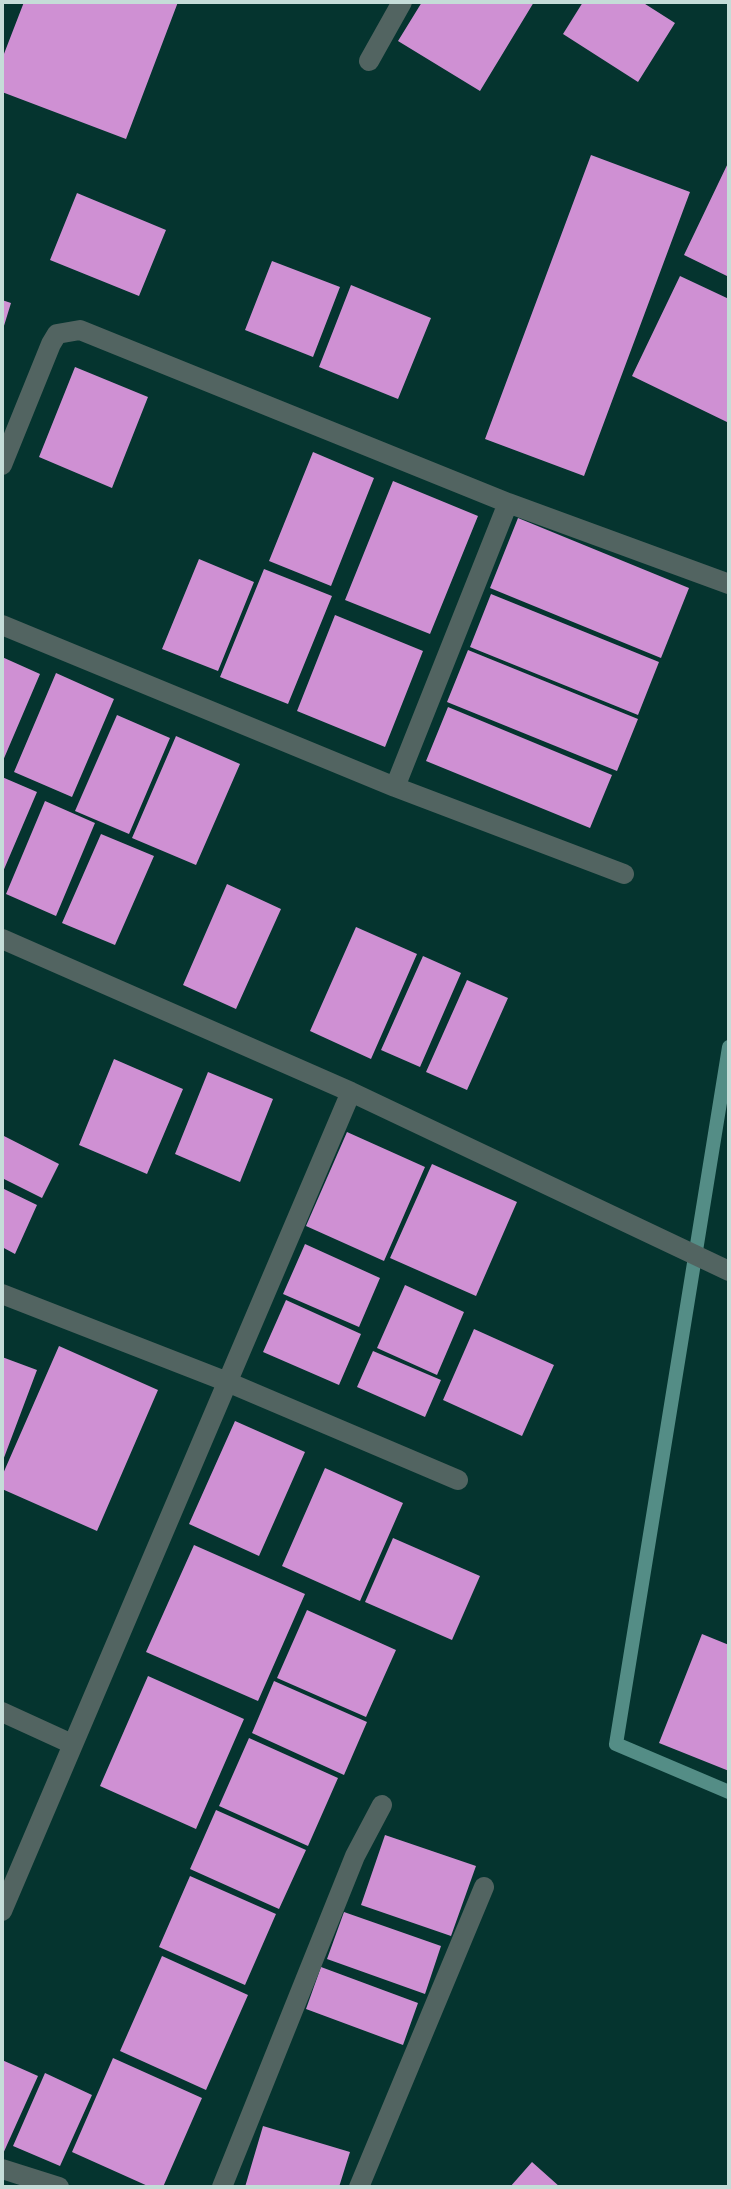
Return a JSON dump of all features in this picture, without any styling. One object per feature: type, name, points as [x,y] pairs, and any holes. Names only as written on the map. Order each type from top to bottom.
[{"type":"street","points":[[369,61],[402,2]]},
{"type":"street","points":[[2,465],[51,344],[57,334],[80,330],[508,503],[729,584]]},
{"type":"street","points":[[395,787],[508,503]]},
{"type":"street","points":[[2,625],[395,787],[624,874]]},
{"type":"street","points":[[2,939],[351,1092],[729,1271]]},
{"type":"street","points":[[2,1911],[225,1381],[351,1092]]},
{"type":"street","points":[[2,1294],[225,1381],[458,1480]]},
{"type":"street","points":[[2,1712],[72,1744]]},
{"type":"street","points":[[222,2187],[355,1856],[382,1805]]},
{"type":"street","points":[[359,2187],[484,1887]]},
{"type":"street","points":[[2,2169],[59,2187]]},
{"type":"building","points":[[24,2],[178,2],[126,139],[2,92],[2,59]]},
{"type":"building","points":[[422,2],[534,2],[480,91],[398,41]]},
{"type":"building","points":[[583,2],[642,2],[675,23],[638,82],[563,34]]},
{"type":"building","points":[[591,155],[690,192],[584,476],[485,439]]},
{"type":"building","points":[[729,161],[729,277],[684,255]]},
{"type":"building","points":[[77,193],[166,230],[139,296],[50,260]]},
{"type":"building","points":[[272,261],[340,287],[313,357],[245,330]]},
{"type":"building","points":[[680,276],[729,299],[729,423],[632,376]]},
{"type":"building","points":[[351,285],[431,318],[398,399],[319,367]]},
{"type":"building","points":[[2,300],[11,303],[3,329],[2,328]]},
{"type":"building","points":[[75,367],[148,397],[112,488],[39,457]]},
{"type":"building","points":[[313,452],[374,478],[331,586],[269,561]]},
{"type":"building","points":[[393,481],[478,516],[430,634],[345,600]]},
{"type":"building","points":[[518,518],[689,588],[661,658],[490,588]]},
{"type":"building","points":[[199,559],[254,582],[218,671],[162,649]]},
{"type":"building","points":[[264,569],[332,596],[288,704],[220,677]]},
{"type":"building","points":[[491,594],[659,662],[638,715],[470,647]]},
{"type":"building","points":[[335,615],[423,651],[385,747],[297,711]]},
{"type":"building","points":[[468,650],[638,719],[617,771],[447,702]]},
{"type":"building","points":[[2,657],[40,674],[2,763]]},
{"type":"building","points":[[56,673],[114,699],[72,797],[14,772]]},
{"type":"building","points":[[448,707],[612,775],[590,828],[426,761]]},
{"type":"building","points":[[117,715],[170,738],[129,834],[75,811]]},
{"type":"building","points":[[176,736],[240,764],[196,865],[132,838]]},
{"type":"building","points":[[2,777],[37,792],[2,874]]},
{"type":"building","points":[[45,801],[95,823],[56,916],[6,894]]},
{"type":"building","points":[[101,834],[154,856],[115,945],[62,923]]},
{"type":"building","points":[[227,884],[281,909],[236,1009],[183,985]]},
{"type":"building","points":[[356,927],[417,954],[371,1059],[310,1031]]},
{"type":"building","points":[[423,956],[461,973],[420,1067],[381,1050]]},
{"type":"building","points":[[467,980],[508,998],[467,1090],[426,1072]]},
{"type":"building","points":[[114,1059],[183,1089],[147,1174],[79,1145]]},
{"type":"building","points":[[208,1072],[273,1099],[240,1182],[175,1154]]},
{"type":"building","points":[[347,1132],[425,1167],[384,1261],[306,1226]]},
{"type":"building","points":[[2,1135],[59,1164],[42,1198],[2,1178]]},
{"type":"building","points":[[432,1164],[517,1202],[476,1296],[390,1258]]},
{"type":"building","points":[[2,1188],[37,1205],[15,1254],[2,1247]]},
{"type":"building","points":[[305,1244],[380,1278],[359,1327],[283,1294]]},
{"type":"building","points":[[405,1285],[464,1312],[437,1375],[377,1348]]},
{"type":"building","points":[[286,1300],[361,1334],[339,1385],[263,1352]]},
{"type":"building","points":[[474,1329],[554,1365],[522,1436],[443,1400]]},
{"type":"building","points":[[59,1346],[158,1390],[97,1531],[2,1489],[2,1476]]},
{"type":"building","points":[[373,1351],[441,1380],[425,1417],[357,1387]]},
{"type":"building","points":[[2,1357],[37,1370],[2,1463]]},
{"type":"building","points":[[235,1421],[305,1452],[259,1556],[189,1524]]},
{"type":"building","points":[[325,1468],[403,1503],[360,1601],[282,1566]]},
{"type":"building","points":[[393,1538],[480,1576],[452,1640],[365,1602]]},
{"type":"building","points":[[194,1545],[305,1594],[258,1701],[146,1652]]},
{"type":"building","points":[[307,1610],[396,1650],[366,1717],[277,1678]]},
{"type":"building","points":[[702,1634],[729,1645],[729,1771],[659,1743]]},
{"type":"building","points":[[148,1676],[244,1719],[196,1829],[100,1786]]},
{"type":"building","points":[[274,1681],[367,1722],[344,1775],[252,1733]]},
{"type":"building","points":[[249,1738],[338,1778],[308,1846],[219,1806]]},
{"type":"building","points":[[216,1810],[306,1850],[279,1909],[190,1869]]},
{"type":"building","points":[[385,1835],[476,1866],[451,1936],[361,1905]]},
{"type":"building","points":[[190,1876],[276,1914],[245,1985],[159,1947]]},
{"type":"building","points":[[344,1912],[441,1946],[425,1994],[327,1959]]},
{"type":"building","points":[[162,1956],[248,1995],[206,2090],[120,2051]]},
{"type":"building","points":[[321,1967],[418,2003],[403,2045],[306,2009]]},
{"type":"building","points":[[113,2058],[202,2098],[163,2187],[150,2187],[72,2152]]},
{"type":"building","points":[[2,2060],[38,2076],[2,2156]]},
{"type":"building","points":[[45,2073],[92,2095],[60,2166],[13,2146]]},
{"type":"building","points":[[263,2126],[350,2152],[339,2187],[245,2187]]},
{"type":"building","points":[[532,2162],[560,2187],[510,2187]]},
{"type":"waterway","points":[[729,1047],[616,1744],[729,1792]]}]
